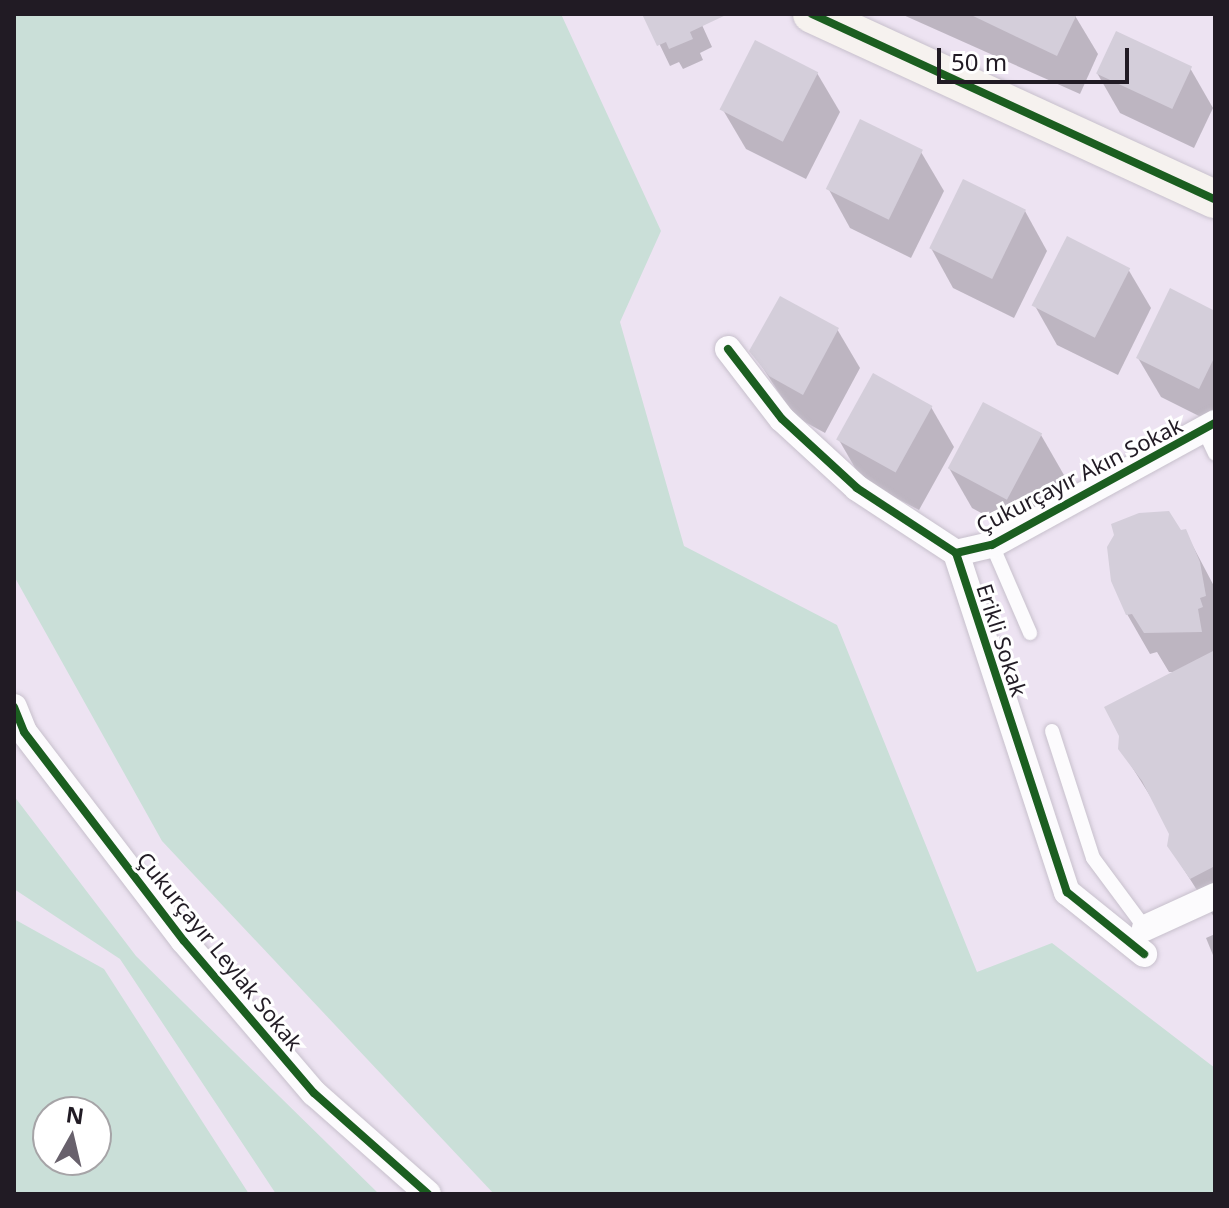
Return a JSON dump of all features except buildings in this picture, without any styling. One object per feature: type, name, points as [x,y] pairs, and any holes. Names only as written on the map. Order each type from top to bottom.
[{"type":"street","points":[[812,14],[1215,199]]},
{"type":"street","points":[[728,349],[782,419],[857,488],[956,553]]},
{"type":"street","name":"Çukurçayır Akın Sokak","points":[[956,553],[992,545],[1209,426]]},
{"type":"street","name":"Erikli Sokak","points":[[956,553],[1067,892],[1144,941]]},
{"type":"street","name":"Çukurçayır Leylak Sokak","points":[[14,707],[24,732],[184,941],[314,1093],[428,1194]]},
{"type":"street","points":[[1144,941],[1215,896]]},
{"type":"lane","points":[[1209,426],[1215,454]]},
{"type":"lane","points":[[992,545],[1030,633]]},
{"type":"lane","points":[[1052,731],[1093,858],[1144,941]]},
{"type":"green space","points":[[14,14],[561,14],[661,231],[620,322],[684,546],[837,625],[977,972],[1052,943],[1215,1068],[1215,1194],[494,1194],[162,841],[14,576]]},
{"type":"green space","points":[[14,796],[136,956],[379,1194],[276,1194],[120,959],[14,889]]},
{"type":"green space","points":[[14,919],[104,969],[249,1194],[14,1194]]},
{"type":"cycle path","points":[[812,14],[1215,199]]},
{"type":"cycle path","points":[[728,349],[782,419],[857,488],[956,553],[1067,892],[1144,954]]},
{"type":"cycle path","points":[[956,553],[992,545],[1215,423]]},
{"type":"cycle path","points":[[14,707],[24,732],[184,941],[314,1093],[428,1194]]}]
